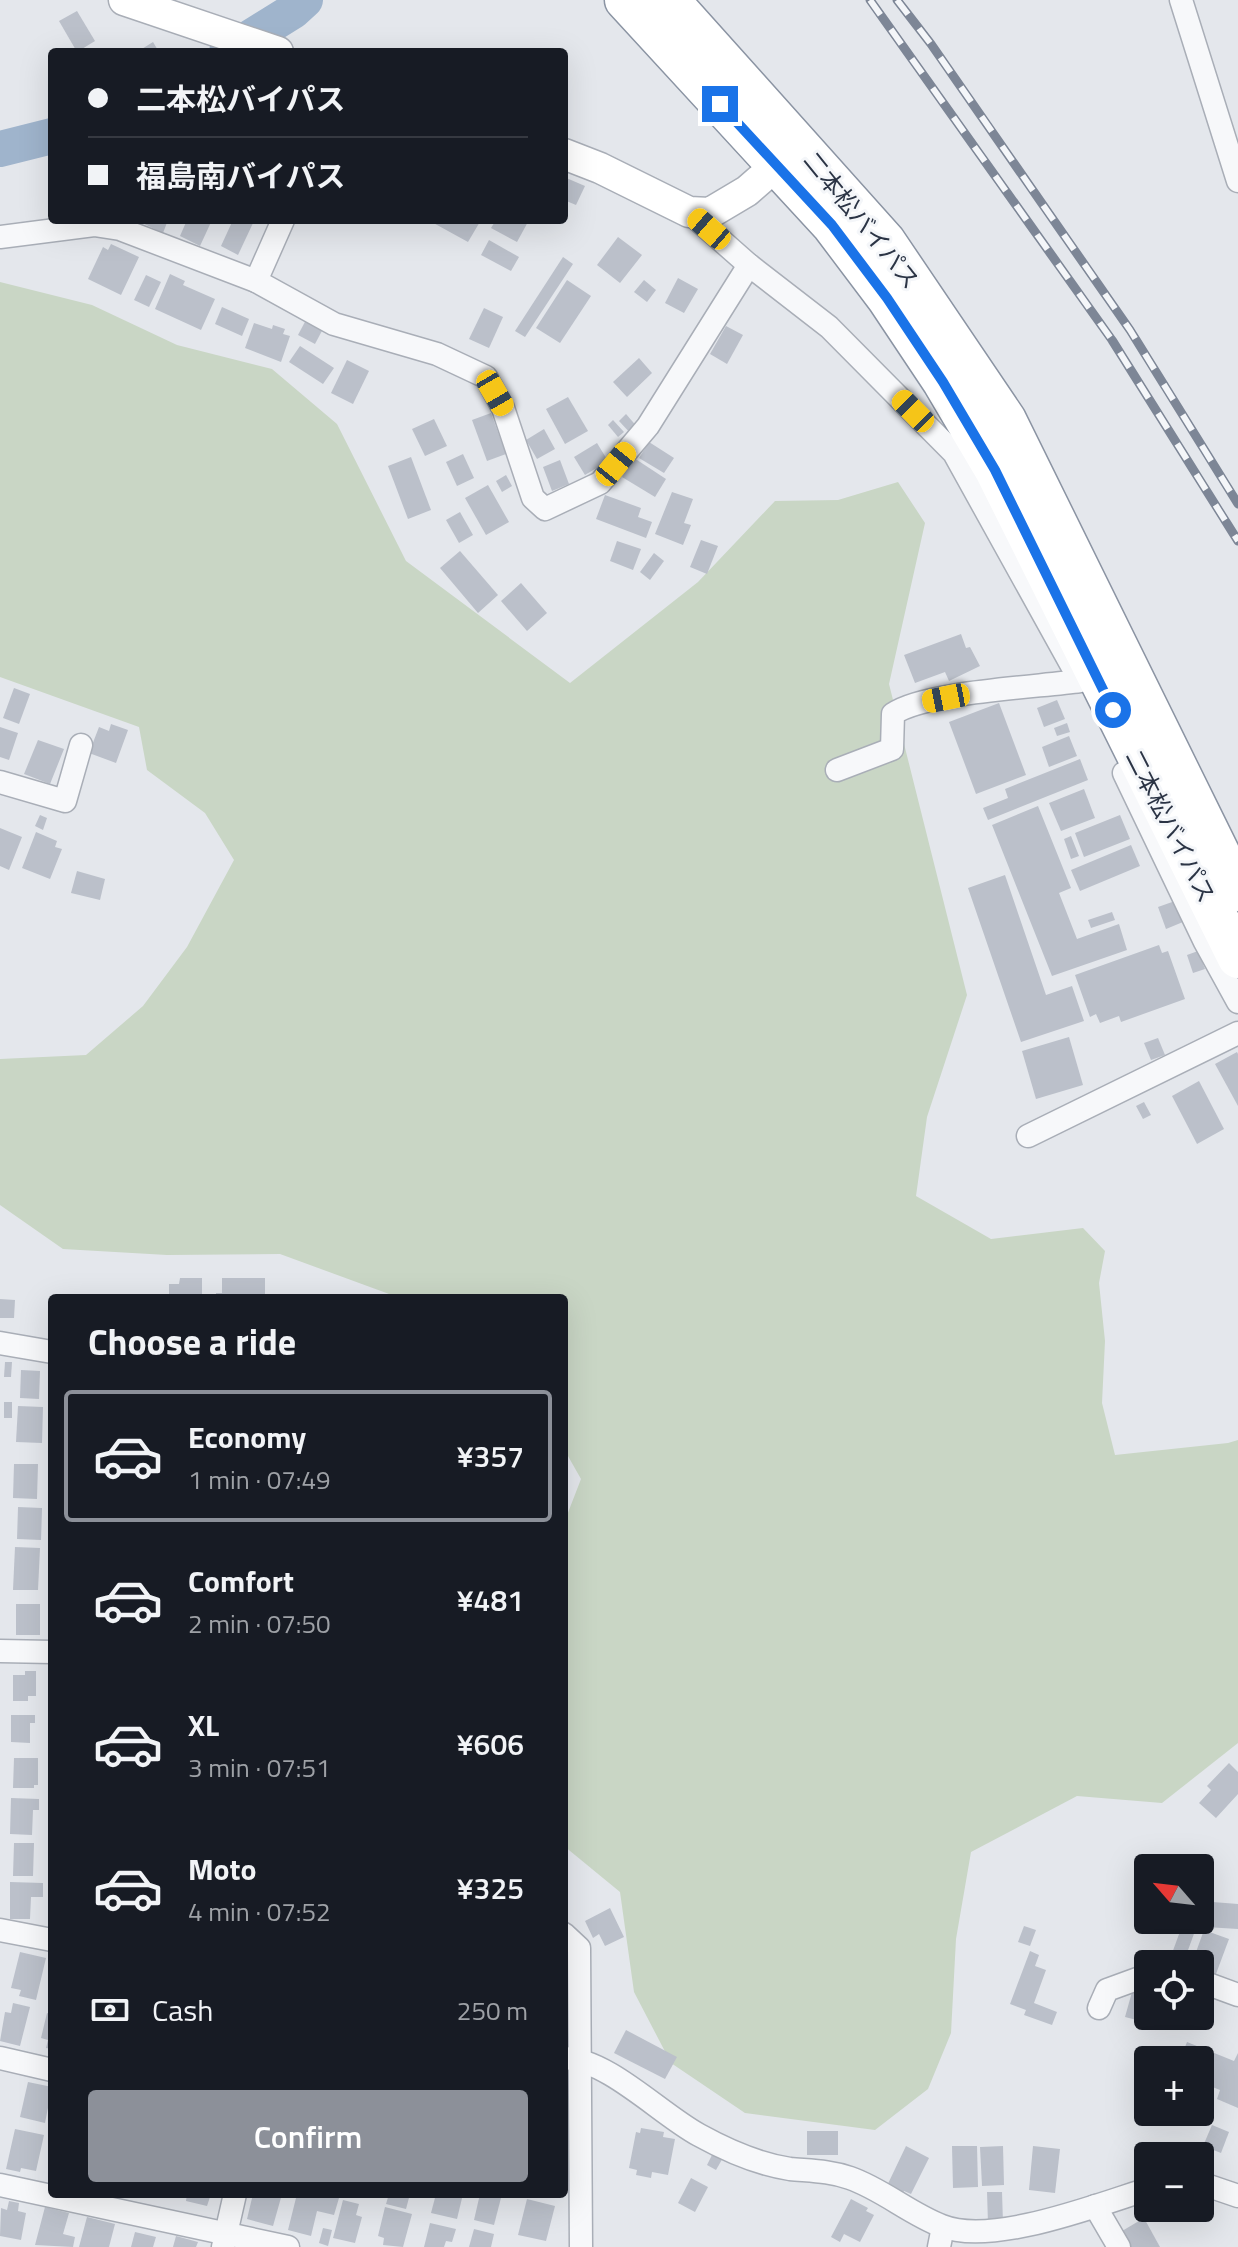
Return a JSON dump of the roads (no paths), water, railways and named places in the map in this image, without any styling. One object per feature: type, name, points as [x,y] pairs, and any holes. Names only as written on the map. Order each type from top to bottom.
[{"type":"highway","points":[[625,0],[789,155]]},
{"type":"highway","points":[[669,0],[789,155]]},
{"type":"highway","name":"二本松バイパス","points":[[789,155],[840,193],[885,241],[1006,420],[1238,891]]},
{"type":"highway","name":"二本松バイパス","points":[[789,155],[832,225],[887,298],[943,382],[988,457],[1238,958]]},
{"type":"main road","points":[[124,0],[266,48]]},
{"type":"main road","points":[[568,156],[689,212],[710,213],[747,191],[789,155]]},
{"type":"street","points":[[1181,0],[1238,181]]},
{"type":"street","points":[[689,212],[749,265],[829,327],[954,453],[1080,681],[1205,942],[1238,1002]]},
{"type":"street","points":[[256,281],[281,224]]},
{"type":"street","points":[[0,237],[94,225],[120,229],[256,281],[334,324],[437,354],[486,377],[503,408],[533,498],[545,509],[600,483],[648,426],[749,265]]},
{"type":"street","points":[[837,770],[892,749],[893,714],[905,705],[1080,681]]},
{"type":"street","points":[[0,782],[65,801],[81,745]]},
{"type":"street","points":[[1028,1136],[1238,1033]]},
{"type":"street","points":[[0,1343],[48,1351]]},
{"type":"street","points":[[0,1651],[48,1652]]},
{"type":"street","points":[[0,1930],[48,1939]]},
{"type":"street","points":[[568,1938],[579,1948],[572,2058],[572,2190],[586,2242]]},
{"type":"street","points":[[1099,2008],[1107,1990],[1134,1980]]},
{"type":"street","points":[[1214,1986],[1238,1995]]},
{"type":"street","points":[[0,2058],[48,2069]]},
{"type":"street","points":[[572,2058],[644,2096],[697,2134],[741,2156],[768,2165],[824,2171],[853,2179],[941,2237],[1000,2230],[1134,2193]]},
{"type":"street","points":[[0,2185],[48,2197]]},
{"type":"street","points":[[1214,2188],[1238,2196]]},
{"type":"street","points":[[53,2198],[225,2240],[288,2247]]},
{"type":"street","points":[[225,2240],[234,2198]]},
{"type":"street","points":[[1095,2206],[1119,2247]]},
{"type":"waterway","points":[[233,48],[293,11],[305,0]]},
{"type":"waterway","points":[[0,149],[48,137]]},
{"type":"railway","points":[[870,0],[1112,340],[1238,541]]},
{"type":"railway","points":[[897,0],[1130,330],[1238,504]]}]
